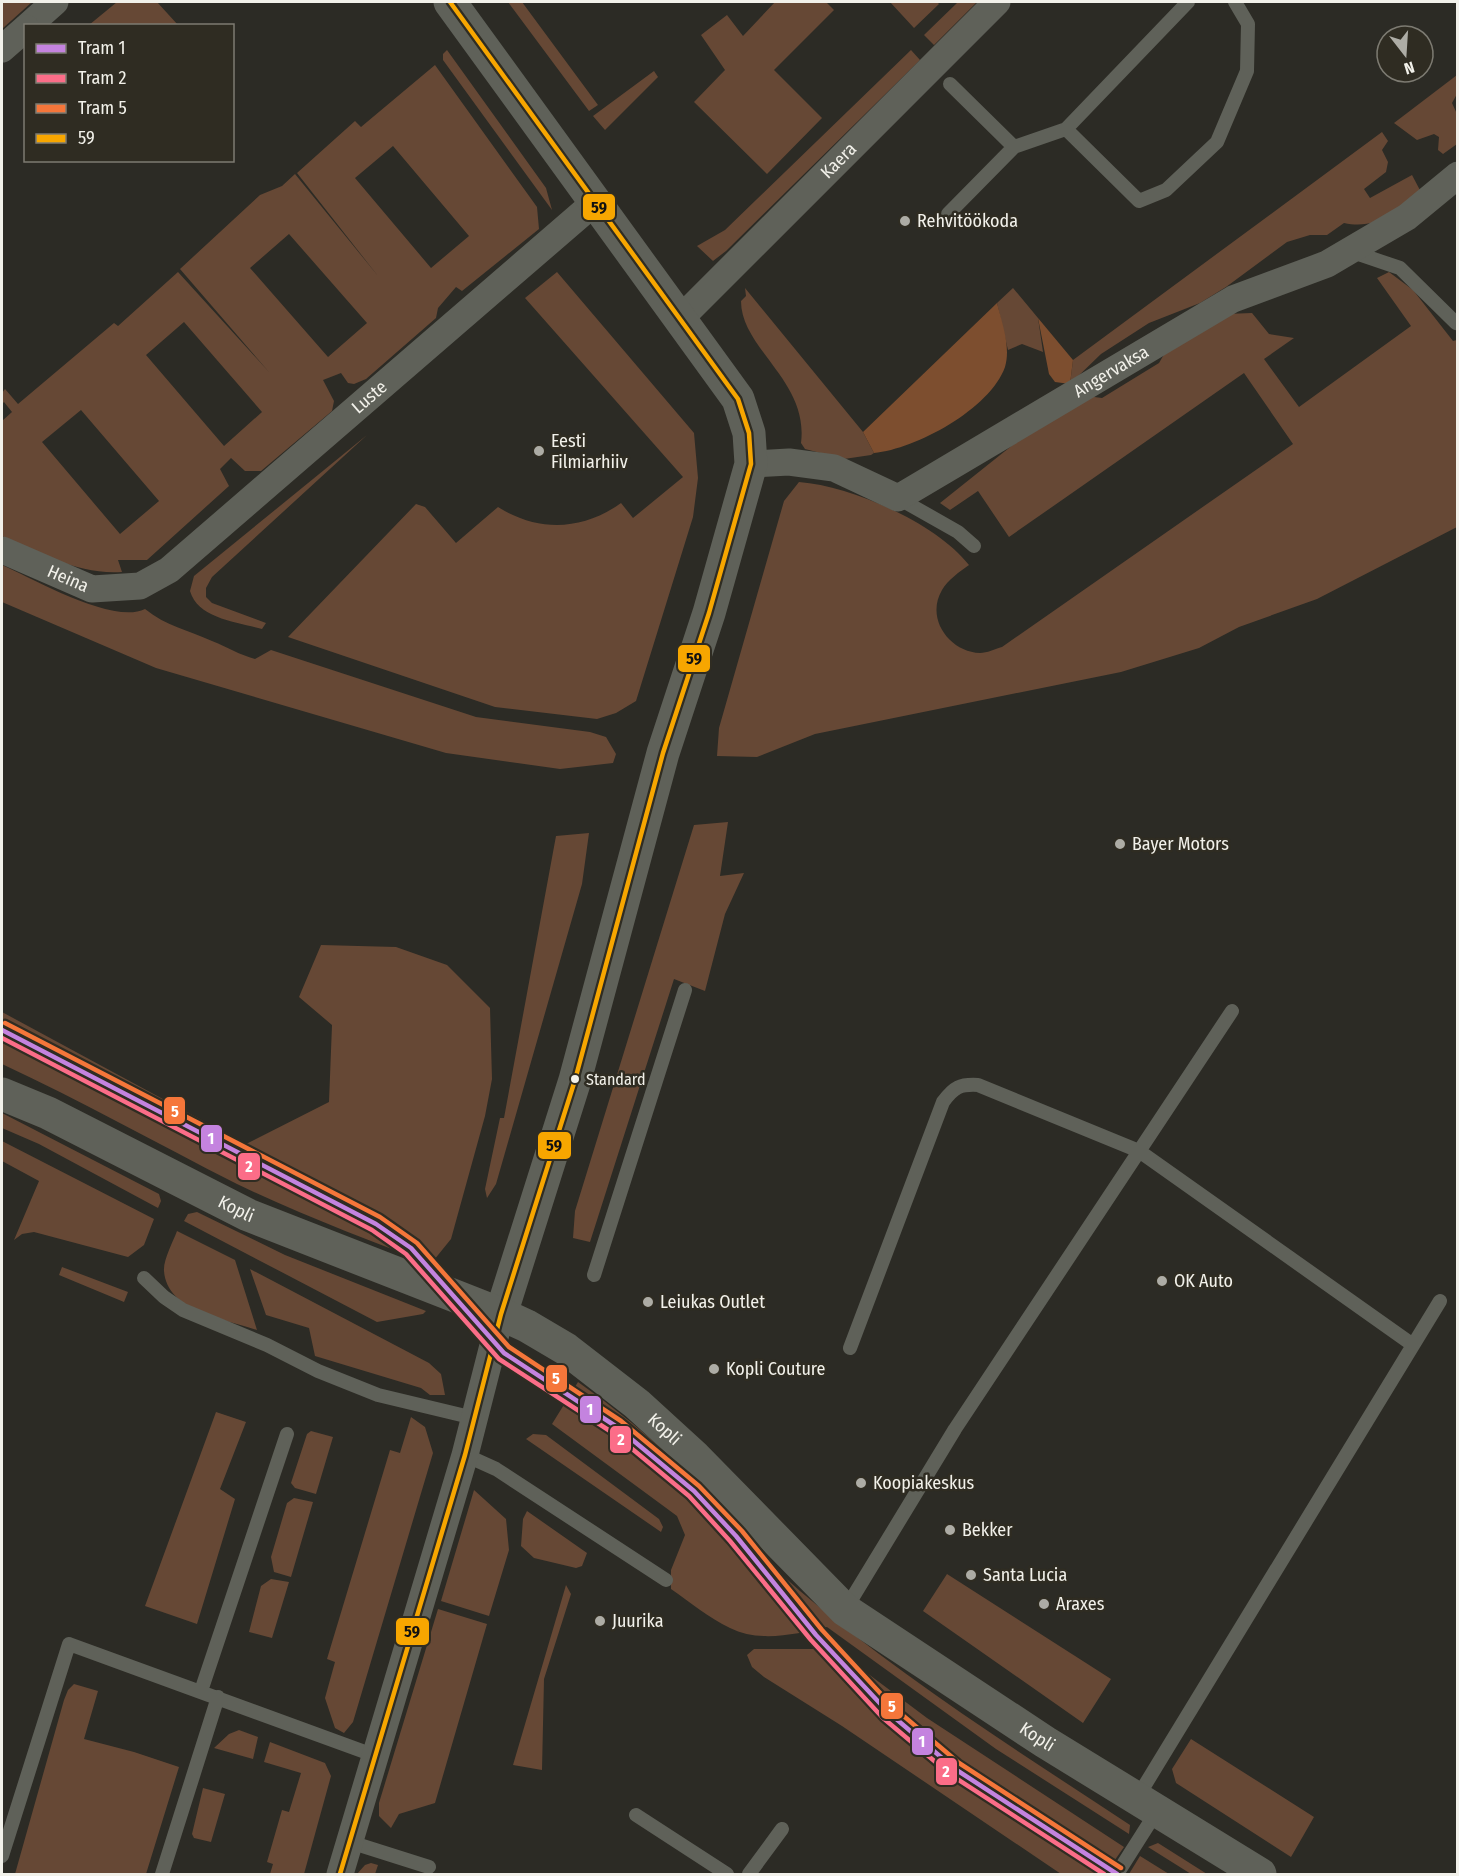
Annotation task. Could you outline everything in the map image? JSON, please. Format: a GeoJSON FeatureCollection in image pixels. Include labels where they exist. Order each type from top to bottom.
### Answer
{"type":"FeatureCollection","features":[{"type":"Feature","properties":{"kind":"street"},"geometry":{"type":"LineString","coordinates":[[30,24],[55,2]]}},
{"type":"Feature","properties":{"kind":"street"},"geometry":{"type":"LineString","coordinates":[[340,1875],[465,1455],[501,1314],[575,1080],[663,753],[709,614],[752,464],[749,433],[738,399],[450,2]]}},
{"type":"Feature","properties":{"kind":"street","name":"Kaera"},"geometry":{"type":"LineString","coordinates":[[680,319],[997,2]]}},
{"type":"Feature","properties":{"kind":"street"},"geometry":{"type":"LineString","coordinates":[[2,49],[24,30]]}},
{"type":"Feature","properties":{"kind":"street","name":"Angervaksa"},"geometry":{"type":"LineString","coordinates":[[898,498],[1233,299],[1327,264],[1350,251],[1407,217],[1458,175]]}},
{"type":"Feature","properties":{"kind":"street","name":"Luste"},"geometry":{"type":"LineString","coordinates":[[140,586],[169,570],[594,202]]}},
{"type":"Feature","properties":{"kind":"street"},"geometry":{"type":"LineString","coordinates":[[752,464],[789,462],[834,468],[898,498]]}},
{"type":"Feature","properties":{"kind":"street","name":"Heina"},"geometry":{"type":"LineString","coordinates":[[2,550],[92,589],[140,586]]}},
{"type":"Feature","properties":{"kind":"street","name":"Kopli"},"geometry":{"type":"LineString","coordinates":[[2,1094],[48,1113],[248,1215],[501,1314],[566,1349],[637,1404],[694,1457],[845,1610],[1045,1742],[1260,1875]]}},
{"type":"Feature","properties":{"kind":"lane"},"geometry":{"type":"LineString","coordinates":[[948,214],[1014,147],[1066,129],[1188,2]]}},
{"type":"Feature","properties":{"kind":"lane"},"geometry":{"type":"LineString","coordinates":[[1066,129],[1139,201],[1166,190],[1217,142],[1247,71],[1248,24],[1235,2]]}},
{"type":"Feature","properties":{"kind":"lane"},"geometry":{"type":"LineString","coordinates":[[950,84],[1014,147]]}},
{"type":"Feature","properties":{"kind":"lane"},"geometry":{"type":"LineString","coordinates":[[1350,251],[1400,268],[1456,323],[1458,322]]}},
{"type":"Feature","properties":{"kind":"lane"},"geometry":{"type":"LineString","coordinates":[[898,498],[958,532],[974,546]]}},
{"type":"Feature","properties":{"kind":"lane"},"geometry":{"type":"LineString","coordinates":[[594,1275],[685,990]]}},
{"type":"Feature","properties":{"kind":"lane"},"geometry":{"type":"LineString","coordinates":[[845,1610],[955,1429],[1232,1011]]}},
{"type":"Feature","properties":{"kind":"lane"},"geometry":{"type":"LineString","coordinates":[[850,1348],[943,1102],[953,1089],[963,1084],[978,1085],[1138,1151],[1413,1345]]}},
{"type":"Feature","properties":{"kind":"lane"},"geometry":{"type":"LineString","coordinates":[[144,1278],[164,1297],[183,1310],[267,1345],[318,1371],[378,1395],[474,1418]]}},
{"type":"Feature","properties":{"kind":"lane"},"geometry":{"type":"LineString","coordinates":[[1117,1875],[1147,1804],[1440,1301]]}},
{"type":"Feature","properties":{"kind":"lane"},"geometry":{"type":"LineString","coordinates":[[201,1691],[287,1434]]}},
{"type":"Feature","properties":{"kind":"lane"},"geometry":{"type":"LineString","coordinates":[[465,1455],[496,1469],[666,1580]]}},
{"type":"Feature","properties":{"kind":"lane"},"geometry":{"type":"LineString","coordinates":[[2,1856],[69,1644],[376,1756]]}},
{"type":"Feature","properties":{"kind":"lane"},"geometry":{"type":"LineString","coordinates":[[162,1875],[218,1697]]}},
{"type":"Feature","properties":{"kind":"lane"},"geometry":{"type":"LineString","coordinates":[[636,1815],[727,1875]]}},
{"type":"Feature","properties":{"kind":"lane"},"geometry":{"type":"LineString","coordinates":[[749,1875],[782,1829]]}},
{"type":"Feature","properties":{"kind":"lane"},"geometry":{"type":"LineString","coordinates":[[350,1842],[429,1868]]}},
{"type":"Feature","properties":{"kind":"shaded area"},"geometry":{"type":"Polygon","coordinates":[[[2,2],[32,2],[2,29],[2,2]]]}},
{"type":"Feature","properties":{"kind":"shaded area"},"geometry":{"type":"Polygon","coordinates":[[[117,2],[157,2],[177,24],[90,24],[117,2]]]}},
{"type":"Feature","properties":{"kind":"shaded area"},"geometry":{"type":"Polygon","coordinates":[[[508,2],[522,2],[598,105],[589,111],[508,2]]]}},
{"type":"Feature","properties":{"kind":"shaded area"},"geometry":{"type":"Polygon","coordinates":[[[775,2],[826,2],[834,10],[774,70],[822,118],[767,174],[694,102],[725,70],[701,35],[727,15],[743,36],[775,2]]]}},
{"type":"Feature","properties":{"kind":"shaded area"},"geometry":{"type":"Polygon","coordinates":[[[890,2],[937,2],[939,4],[914,28],[890,2]]]}},
{"type":"Feature","properties":{"kind":"shaded area"},"geometry":{"type":"Polygon","coordinates":[[[958,2],[977,2],[934,45],[924,35],[958,2]]]}},
{"type":"Feature","properties":{"kind":"shaded area"},"geometry":{"type":"Polygon","coordinates":[[[447,50],[546,188],[552,210],[443,60],[443,54],[447,50]]]}},
{"type":"Feature","properties":{"kind":"shaded area"},"geometry":{"type":"Polygon","coordinates":[[[911,50],[920,60],[726,251],[713,261],[697,246],[725,230],[911,50]]]}},
{"type":"Feature","properties":{"kind":"shaded area"},"geometry":{"type":"Polygon","coordinates":[[[435,65],[537,207],[539,229],[462,291],[456,287],[438,308],[436,318],[366,379],[354,384],[348,383],[341,373],[323,380],[334,401],[332,411],[261,471],[245,471],[231,458],[220,469],[229,486],[147,560],[118,560],[122,572],[90,570],[60,562],[2,536],[2,421],[12,412],[4,402],[2,404],[2,393],[5,389],[18,404],[114,323],[118,326],[178,272],[269,372],[180,269],[260,195],[282,186],[295,174],[378,276],[297,173],[355,121],[361,127],[435,65]],[[393,146],[355,178],[431,268],[469,236],[393,146]],[[289,234],[250,268],[328,357],[367,323],[289,234]],[[184,322],[146,355],[224,446],[262,412],[184,322]],[[81,410],[42,442],[120,534],[159,501],[81,410]]]}},
{"type":"Feature","properties":{"kind":"shaded area"},"geometry":{"type":"Polygon","coordinates":[[[654,71],[658,77],[605,130],[593,116],[654,71]]]}},
{"type":"Feature","properties":{"kind":"shaded area"},"geometry":{"type":"Polygon","coordinates":[[[1457,75],[1457,94],[1452,103],[1457,114],[1457,144],[1443,154],[1438,150],[1439,137],[1434,134],[1417,140],[1394,123],[1457,75]]]}},
{"type":"Feature","properties":{"kind":"shaded area"},"geometry":{"type":"Polygon","coordinates":[[[1382,132],[1388,141],[1382,150],[1388,162],[1386,172],[1364,189],[1370,198],[1412,175],[1422,194],[1376,222],[1355,225],[1344,223],[1327,235],[1310,235],[1287,242],[1226,287],[1200,303],[1149,323],[1101,354],[1070,384],[1073,360],[1382,132]]]}},
{"type":"Feature","properties":{"kind":"shaded area"},"geometry":{"type":"Polygon","coordinates":[[[557,272],[694,433],[698,478],[693,517],[636,701],[616,713],[597,719],[495,707],[288,637],[416,504],[425,507],[456,543],[498,507],[529,521],[560,525],[591,519],[621,503],[633,518],[683,477],[525,298],[557,272]]]}},
{"type":"Feature","properties":{"kind":"shaded area"},"geometry":{"type":"Polygon","coordinates":[[[1389,272],[1413,290],[1453,341],[1457,340],[1457,527],[1317,599],[1239,627],[1199,648],[1121,672],[815,734],[757,757],[717,756],[719,728],[784,501],[799,482],[820,485],[867,499],[915,521],[936,535],[969,565],[942,590],[937,612],[943,632],[959,647],[969,651],[983,653],[1002,647],[1293,444],[1244,373],[1009,537],[978,491],[950,510],[940,503],[1029,432],[1087,396],[1102,398],[1159,363],[1170,344],[1226,314],[1252,313],[1269,334],[1294,338],[1264,359],[1299,407],[1411,326],[1377,278],[1389,272]]]}},
{"type":"Feature","properties":{"kind":"shaded area"},"geometry":{"type":"Polygon","coordinates":[[[745,288],[863,432],[874,453],[844,459],[805,449],[801,443],[801,421],[795,401],[786,383],[752,335],[744,318],[741,301],[746,296],[745,288]]]}},
{"type":"Feature","properties":{"kind":"shaded area"},"geometry":{"type":"Polygon","coordinates":[[[1013,288],[1038,318],[1043,352],[1022,344],[1008,350],[997,303],[1013,288]]]}},
{"type":"Feature","properties":{"kind":"shaded area"},"geometry":{"type":"Polygon","coordinates":[[[997,303],[1005,335],[1007,359],[997,383],[968,412],[950,424],[910,444],[874,453],[863,432],[997,303]]]}},
{"type":"Feature","properties":{"kind":"shaded area"},"geometry":{"type":"Polygon","coordinates":[[[1038,318],[1073,360],[1070,384],[1055,382],[1049,374],[1038,318]]]}},
{"type":"Feature","properties":{"kind":"shaded area"},"geometry":{"type":"Polygon","coordinates":[[[367,435],[212,577],[206,588],[206,597],[212,603],[266,623],[262,629],[220,618],[201,608],[190,591],[194,576],[367,435]]]}},
{"type":"Feature","properties":{"kind":"shaded area"},"geometry":{"type":"Polygon","coordinates":[[[2,565],[94,606],[131,612],[145,609],[169,624],[255,659],[271,650],[476,717],[590,732],[606,737],[616,754],[613,763],[560,769],[446,753],[156,668],[2,602],[2,565]]]}},
{"type":"Feature","properties":{"kind":"shaded area"},"geometry":{"type":"Polygon","coordinates":[[[728,822],[720,876],[744,873],[725,914],[705,991],[674,979],[590,1242],[573,1238],[575,1211],[694,825],[728,822]]]}},
{"type":"Feature","properties":{"kind":"shaded area"},"geometry":{"type":"Polygon","coordinates":[[[589,833],[582,884],[496,1184],[487,1198],[485,1189],[500,1118],[504,1118],[556,836],[589,833]]]}},
{"type":"Feature","properties":{"kind":"shaded area"},"geometry":{"type":"Polygon","coordinates":[[[321,945],[396,947],[447,965],[490,1008],[492,1079],[485,1116],[451,1239],[434,1260],[439,1267],[262,1196],[2,1064],[2,1012],[246,1144],[329,1102],[332,1025],[299,997],[321,945]]]}},
{"type":"Feature","properties":{"kind":"shaded area"},"geometry":{"type":"Polygon","coordinates":[[[2,1113],[159,1194],[161,1201],[158,1208],[39,1144],[2,1128],[2,1113]]]}},
{"type":"Feature","properties":{"kind":"shaded area"},"geometry":{"type":"Polygon","coordinates":[[[2,1141],[154,1219],[144,1245],[128,1257],[34,1232],[22,1234],[14,1240],[39,1181],[2,1161],[2,1141]]]}},
{"type":"Feature","properties":{"kind":"shaded area"},"geometry":{"type":"Polygon","coordinates":[[[197,1212],[285,1255],[426,1311],[423,1314],[377,1322],[184,1221],[188,1214],[197,1212]]]}},
{"type":"Feature","properties":{"kind":"shaded area"},"geometry":{"type":"Polygon","coordinates":[[[177,1231],[235,1260],[257,1330],[200,1312],[175,1296],[168,1285],[164,1267],[177,1231]]]}},
{"type":"Feature","properties":{"kind":"shaded area"},"geometry":{"type":"Polygon","coordinates":[[[62,1267],[128,1292],[124,1302],[59,1275],[62,1267]]]}},
{"type":"Feature","properties":{"kind":"shaded area"},"geometry":{"type":"Polygon","coordinates":[[[250,1269],[429,1363],[441,1374],[445,1395],[430,1395],[421,1388],[315,1356],[309,1328],[266,1315],[250,1269]]]}},
{"type":"Feature","properties":{"kind":"shaded area"},"geometry":{"type":"Polygon","coordinates":[[[578,1382],[655,1443],[768,1561],[839,1623],[961,1713],[1130,1825],[1129,1834],[996,1749],[827,1627],[778,1636],[742,1633],[715,1620],[671,1589],[671,1570],[685,1535],[677,1516],[552,1424],[578,1382]]]}},
{"type":"Feature","properties":{"kind":"shaded area"},"geometry":{"type":"Polygon","coordinates":[[[216,1412],[246,1422],[220,1489],[235,1499],[197,1624],[145,1606],[216,1412]]]}},
{"type":"Feature","properties":{"kind":"shaded area"},"geometry":{"type":"Polygon","coordinates":[[[411,1417],[425,1427],[433,1453],[353,1722],[344,1733],[335,1728],[325,1698],[335,1662],[327,1659],[390,1450],[400,1453],[411,1417]]]}},
{"type":"Feature","properties":{"kind":"shaded area"},"geometry":{"type":"Polygon","coordinates":[[[311,1431],[333,1437],[316,1494],[295,1488],[291,1483],[307,1434],[311,1431]]]}},
{"type":"Feature","properties":{"kind":"shaded area"},"geometry":{"type":"Polygon","coordinates":[[[533,1434],[546,1435],[659,1519],[663,1527],[661,1532],[526,1439],[533,1434]]]}},
{"type":"Feature","properties":{"kind":"shaded area"},"geometry":{"type":"Polygon","coordinates":[[[474,1490],[506,1519],[509,1550],[489,1616],[441,1601],[474,1490]]]}},
{"type":"Feature","properties":{"kind":"shaded area"},"geometry":{"type":"Polygon","coordinates":[[[294,1498],[313,1502],[291,1577],[274,1572],[271,1557],[287,1503],[294,1498]]]}},
{"type":"Feature","properties":{"kind":"shaded area"},"geometry":{"type":"Polygon","coordinates":[[[527,1511],[587,1553],[582,1566],[576,1568],[534,1558],[521,1546],[523,1519],[527,1511]]]}},
{"type":"Feature","properties":{"kind":"shaded area"},"geometry":{"type":"Polygon","coordinates":[[[947,1574],[1111,1679],[1083,1723],[923,1611],[947,1574]]]}},
{"type":"Feature","properties":{"kind":"shaded area"},"geometry":{"type":"Polygon","coordinates":[[[271,1579],[289,1582],[272,1638],[249,1632],[261,1586],[271,1579]]]}},
{"type":"Feature","properties":{"kind":"shaded area"},"geometry":{"type":"Polygon","coordinates":[[[566,1585],[571,1594],[544,1679],[542,1770],[513,1765],[566,1585]]]}},
{"type":"Feature","properties":{"kind":"shaded area"},"geometry":{"type":"Polygon","coordinates":[[[438,1609],[487,1624],[435,1803],[399,1814],[391,1828],[379,1816],[379,1803],[438,1609]]]}},
{"type":"Feature","properties":{"kind":"shaded area"},"geometry":{"type":"Polygon","coordinates":[[[754,1649],[835,1649],[927,1718],[1124,1847],[1105,1874],[1061,1874],[842,1726],[764,1677],[752,1667],[747,1655],[754,1649]]]}},
{"type":"Feature","properties":{"kind":"shaded area"},"geometry":{"type":"Polygon","coordinates":[[[74,1684],[98,1691],[84,1739],[179,1767],[146,1874],[15,1874],[64,1700],[68,1690],[74,1684]]]}},
{"type":"Feature","properties":{"kind":"shaded area"},"geometry":{"type":"Polygon","coordinates":[[[239,1730],[258,1737],[253,1759],[214,1748],[229,1734],[239,1730]]]}},
{"type":"Feature","properties":{"kind":"shaded area"},"geometry":{"type":"Polygon","coordinates":[[[1191,1739],[1314,1817],[1291,1857],[1176,1783],[1172,1769],[1191,1739]]]}},
{"type":"Feature","properties":{"kind":"shaded area"},"geometry":{"type":"Polygon","coordinates":[[[270,1742],[325,1763],[331,1776],[304,1874],[270,1874],[273,1864],[267,1862],[282,1810],[289,1812],[301,1773],[264,1762],[270,1742]]]}},
{"type":"Feature","properties":{"kind":"shaded area"},"geometry":{"type":"Polygon","coordinates":[[[203,1788],[225,1794],[211,1842],[194,1838],[192,1834],[203,1788]]]}},
{"type":"Feature","properties":{"kind":"shaded area"},"geometry":{"type":"Polygon","coordinates":[[[1158,1843],[1207,1874],[1191,1874],[1148,1847],[1158,1843]]]}},
{"type":"Feature","properties":{"kind":"shaded area"},"geometry":{"type":"Polygon","coordinates":[[[1140,1856],[1169,1874],[1129,1874],[1140,1856]]]}},
{"type":"Feature","properties":{"kind":"shaded area"},"geometry":{"type":"Polygon","coordinates":[[[371,1863],[378,1865],[375,1874],[357,1874],[365,1865],[371,1863]]]}},
{"type":"Feature","properties":{"kind":"tram line","name":"5"},"geometry":{"type":"LineString","coordinates":[[5,1023],[380,1217],[417,1243],[509,1347],[621,1421],[699,1486],[742,1531],[822,1630],[893,1707],[959,1763],[1121,1868]]}},
{"type":"Feature","properties":{"kind":"tram line","name":"1"},"geometry":{"type":"LineString","coordinates":[[2,1030],[376,1224],[411,1248],[504,1353],[617,1427],[694,1491],[736,1536],[816,1635],[888,1712],[955,1769],[1117,1874]]}},
{"type":"Feature","properties":{"kind":"tram line","name":"2"},"geometry":{"type":"LineString","coordinates":[[2,1038],[372,1230],[406,1254],[499,1359],[613,1433],[689,1496],[730,1541],[811,1640],[883,1718],[951,1775],[1104,1874]]}},
{"type":"Feature","properties":{"kind":"transit line","name":"59"},"geometry":{"type":"LineString","coordinates":[[340,1874],[465,1455],[501,1314],[575,1080],[663,753],[709,613],[751,464],[749,433],[738,399],[450,2]]}},
{"type":"Feature","properties":{"kind":"place","name":"Rehvitöökoda"},"geometry":{"type":"Point","coordinates":[905,221]}},
{"type":"Feature","properties":{"kind":"place","name":"Eesti Filmiarhiiv"},"geometry":{"type":"Point","coordinates":[539,451]}},
{"type":"Feature","properties":{"kind":"place","name":"Bayer Motors"},"geometry":{"type":"Point","coordinates":[1120,844]}},
{"type":"Feature","properties":{"kind":"place","name":"Standard"},"geometry":{"type":"Point","coordinates":[575,1079]}},
{"type":"Feature","properties":{"kind":"place","name":"OK Auto"},"geometry":{"type":"Point","coordinates":[1162,1281]}},
{"type":"Feature","properties":{"kind":"place","name":"Leiukas Outlet"},"geometry":{"type":"Point","coordinates":[648,1302]}},
{"type":"Feature","properties":{"kind":"place","name":"Kopli Couture"},"geometry":{"type":"Point","coordinates":[714,1369]}},
{"type":"Feature","properties":{"kind":"place","name":"Koopiakeskus"},"geometry":{"type":"Point","coordinates":[861,1483]}},
{"type":"Feature","properties":{"kind":"place","name":"Bekker"},"geometry":{"type":"Point","coordinates":[950,1530]}},
{"type":"Feature","properties":{"kind":"place","name":"Santa Lucia"},"geometry":{"type":"Point","coordinates":[971,1575]}},
{"type":"Feature","properties":{"kind":"place","name":"Araxes"},"geometry":{"type":"Point","coordinates":[1044,1604]}},
{"type":"Feature","properties":{"kind":"place","name":"Juurika"},"geometry":{"type":"Point","coordinates":[600,1621]}}]}
